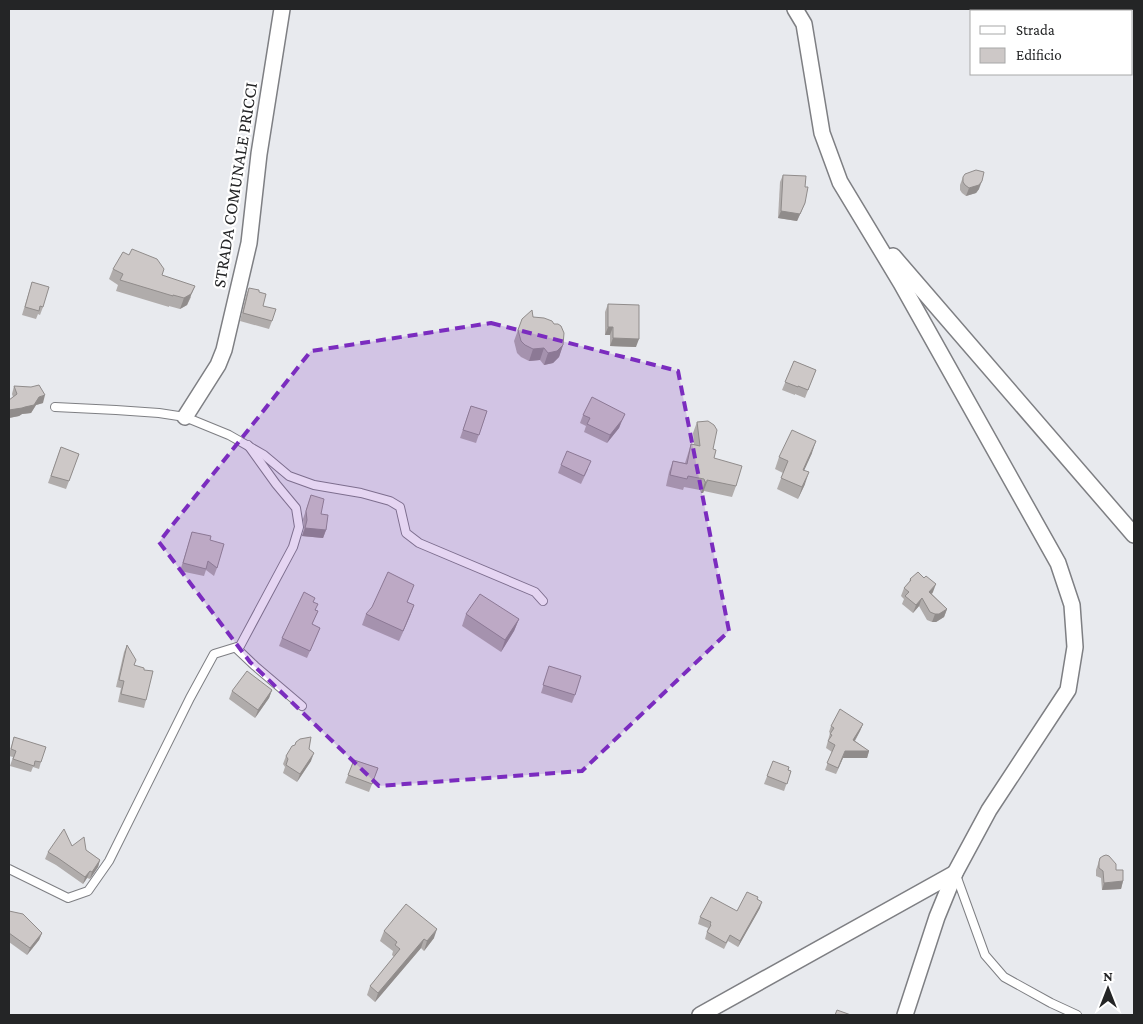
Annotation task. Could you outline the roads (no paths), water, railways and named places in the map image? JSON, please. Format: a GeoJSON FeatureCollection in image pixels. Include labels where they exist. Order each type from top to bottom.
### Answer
{"type":"FeatureCollection","features":[{"type":"Feature","properties":{"kind":"street","name":"STRADA COMUNALE PRICCI"},"geometry":{"type":"LineString","coordinates":[[186,417],[218,365],[224,350],[249,242],[259,154],[282,9]]}},
{"type":"Feature","properties":{"kind":"street"},"geometry":{"type":"LineString","coordinates":[[795,9],[804,24],[822,133],[840,182],[902,283],[1058,563],[1072,605],[1075,647],[1068,690],[989,810],[955,873],[937,917],[905,1015]]}},
{"type":"Feature","properties":{"kind":"street"},"geometry":{"type":"LineString","coordinates":[[866,225],[1134,535]]}},
{"type":"Feature","properties":{"kind":"street"},"geometry":{"type":"LineString","coordinates":[[700,1015],[955,873]]}},
{"type":"Feature","properties":{"kind":"lane"},"geometry":{"type":"LineString","coordinates":[[55,407],[159,413],[186,417],[229,435],[264,455],[289,476],[314,486],[361,493],[390,501],[400,507],[406,533],[419,543],[535,592],[543,601]]}},
{"type":"Feature","properties":{"kind":"lane"},"geometry":{"type":"LineString","coordinates":[[9,869],[68,898],[88,891],[109,861],[214,654],[240,646],[293,547],[300,527],[296,508],[248,446]]}},
{"type":"Feature","properties":{"kind":"lane"},"geometry":{"type":"LineString","coordinates":[[236,648],[254,666],[302,706]]}},
{"type":"Feature","properties":{"kind":"lane"},"geometry":{"type":"LineString","coordinates":[[955,873],[985,955],[1004,977],[1051,1003],[1078,1015]]}}]}
